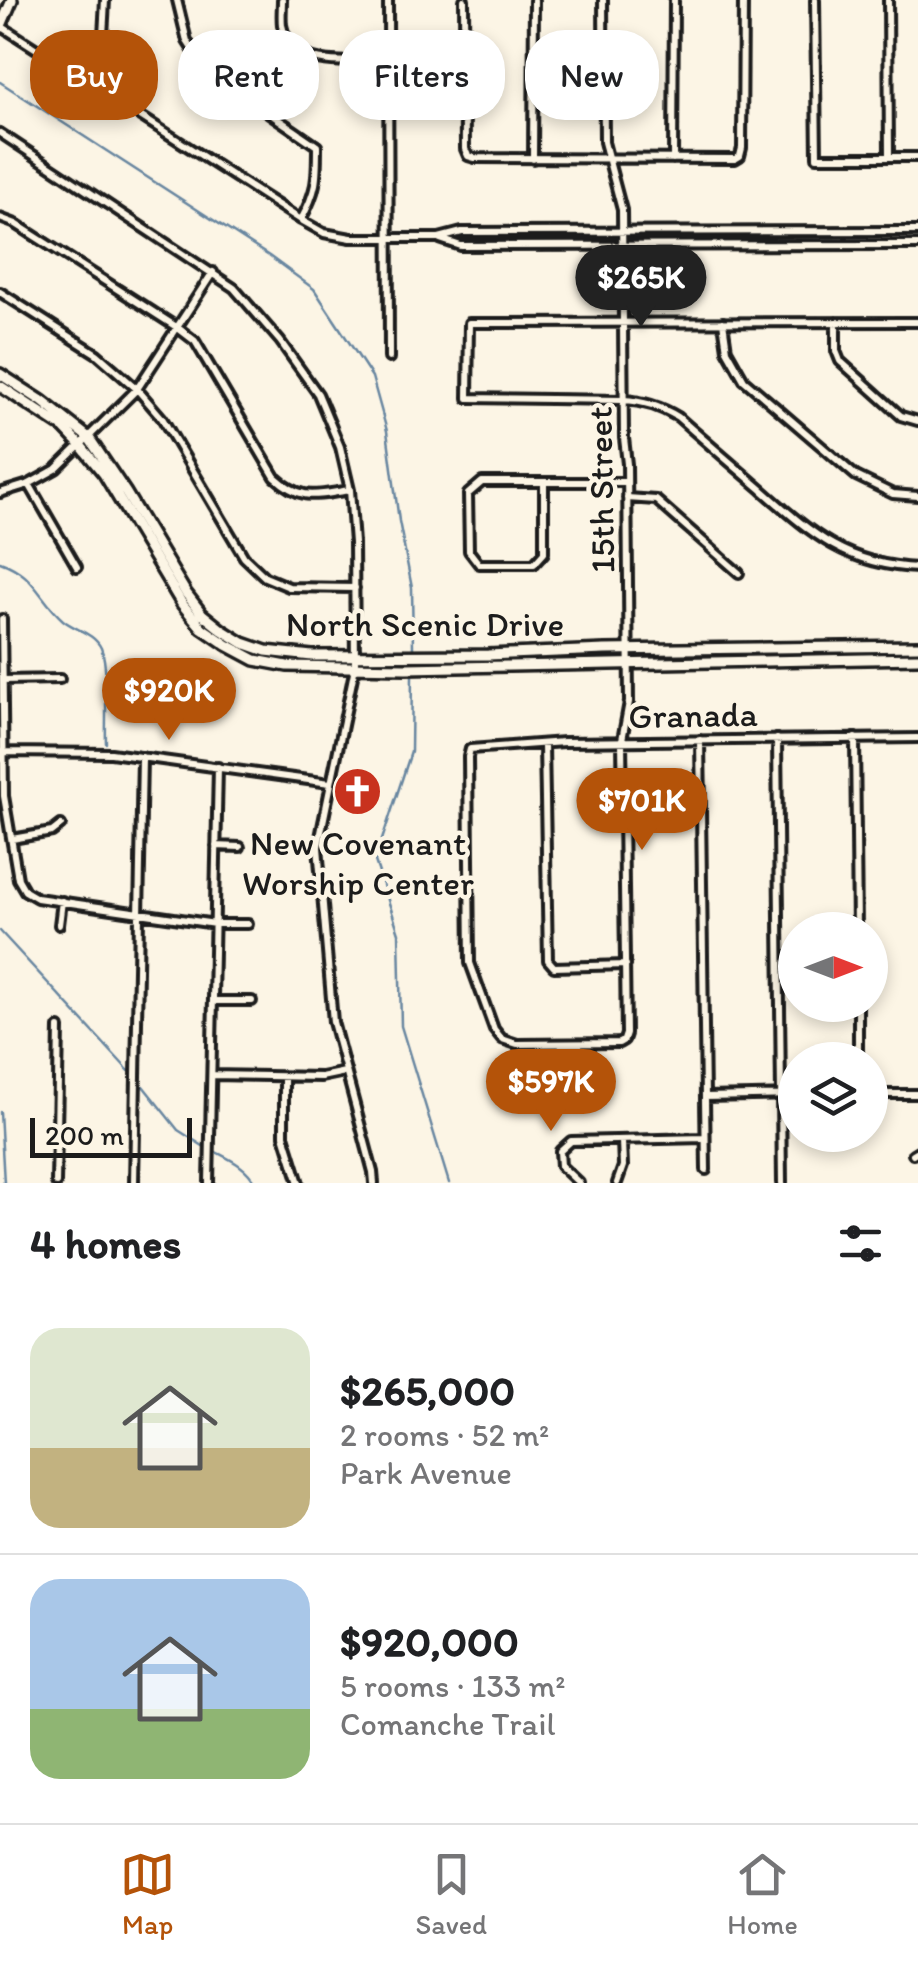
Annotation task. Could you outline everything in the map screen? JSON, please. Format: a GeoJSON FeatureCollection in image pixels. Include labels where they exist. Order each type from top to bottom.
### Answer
{"type":"FeatureCollection","features":[{"type":"Feature","properties":{"kind":"main road"},"geometry":{"type":"LineString","coordinates":[[0,26],[12,0]]}},
{"type":"Feature","properties":{"kind":"main road","name":"North Scenic Drive"},"geometry":{"type":"LineString","coordinates":[[0,374],[6,386],[85,442],[164,566],[182,604],[202,628],[256,660],[288,666],[355,661],[918,658]]}},
{"type":"Feature","properties":{"kind":"main road","name":"North Scenic Drive"},"geometry":{"type":"LineString","coordinates":[[488,660],[628,650],[918,646]]}},
{"type":"Feature","properties":{"kind":"street"},"geometry":{"type":"LineString","coordinates":[[105,0],[105,30]]}},
{"type":"Feature","properties":{"kind":"street"},"geometry":{"type":"LineString","coordinates":[[177,0],[187,41],[205,69],[316,146],[318,179],[314,197],[301,220]]}},
{"type":"Feature","properties":{"kind":"street"},"geometry":{"type":"LineString","coordinates":[[282,0],[282,26],[291,46],[310,60],[339,60]]}},
{"type":"Feature","properties":{"kind":"street"},"geometry":{"type":"LineString","coordinates":[[388,0],[388,30]]}},
{"type":"Feature","properties":{"kind":"street"},"geometry":{"type":"LineString","coordinates":[[464,0],[468,156],[608,159],[740,156],[743,0]]}},
{"type":"Feature","properties":{"kind":"street"},"geometry":{"type":"LineString","coordinates":[[533,158],[534,0]]}},
{"type":"Feature","properties":{"kind":"street","name":"15th Street"},"geometry":{"type":"LineString","coordinates":[[603,0],[602,120],[619,194],[623,246],[629,662],[629,702],[622,740],[624,1040]]}},
{"type":"Feature","properties":{"kind":"street"},"geometry":{"type":"LineString","coordinates":[[673,159],[674,0]]}},
{"type":"Feature","properties":{"kind":"street"},"geometry":{"type":"LineString","coordinates":[[815,0],[817,157],[918,157]]}},
{"type":"Feature","properties":{"kind":"street"},"geometry":{"type":"LineString","coordinates":[[888,0],[889,157]]}},
{"type":"Feature","properties":{"kind":"street"},"geometry":{"type":"LineString","coordinates":[[0,26],[30,45]]}},
{"type":"Feature","properties":{"kind":"street"},"geometry":{"type":"LineString","coordinates":[[147,120],[301,220],[324,233],[351,238],[439,238],[462,232],[918,231]]}},
{"type":"Feature","properties":{"kind":"street"},"geometry":{"type":"LineString","coordinates":[[389,120],[389,358]]}},
{"type":"Feature","properties":{"kind":"street"},"geometry":{"type":"LineString","coordinates":[[0,133],[234,288],[269,327],[318,394],[340,447],[350,490],[354,543],[355,661],[318,847],[334,1022],[374,1183]]}},
{"type":"Feature","properties":{"kind":"street"},"geometry":{"type":"LineString","coordinates":[[0,218],[16,224],[195,342],[275,477],[291,491],[312,496],[350,490]]}},
{"type":"Feature","properties":{"kind":"street"},"geometry":{"type":"LineString","coordinates":[[785,232],[785,246]]}},
{"type":"Feature","properties":{"kind":"street"},"geometry":{"type":"LineString","coordinates":[[439,238],[461,246],[918,245]]}},
{"type":"Feature","properties":{"kind":"street"},"geometry":{"type":"LineString","coordinates":[[0,493],[29,484],[56,469],[137,389],[214,272]]}},
{"type":"Feature","properties":{"kind":"street"},"geometry":{"type":"LineString","coordinates":[[0,292],[97,354],[137,389],[162,418],[244,557],[264,577],[289,587],[354,588]]}},
{"type":"Feature","properties":{"kind":"street"},"geometry":{"type":"LineString","coordinates":[[724,322],[727,350],[744,380],[856,476],[893,494],[918,496]]}},
{"type":"Feature","properties":{"kind":"street"},"geometry":{"type":"LineString","coordinates":[[836,322],[836,351],[846,368],[902,416],[918,421]]}},
{"type":"Feature","properties":{"kind":"street"},"geometry":{"type":"LineString","coordinates":[[918,322],[469,323],[468,361],[468,398],[640,400],[656,406],[678,417],[808,530],[827,542],[866,560],[918,568]]}},
{"type":"Feature","properties":{"kind":"street"},"geometry":{"type":"LineString","coordinates":[[0,401],[6,386]]}},
{"type":"Feature","properties":{"kind":"street"},"geometry":{"type":"LineString","coordinates":[[544,482],[544,553],[534,564],[479,564],[468,551],[468,494],[482,482],[544,482],[627,482]]}},
{"type":"Feature","properties":{"kind":"street"},"geometry":{"type":"LineString","coordinates":[[29,484],[77,567]]}},
{"type":"Feature","properties":{"kind":"street"},"geometry":{"type":"LineString","coordinates":[[627,498],[656,500],[739,572]]}},
{"type":"Feature","properties":{"kind":"street"},"geometry":{"type":"LineString","coordinates":[[2,619],[4,796],[18,879],[25,891],[37,898],[62,902],[215,924],[248,924]]}},
{"type":"Feature","properties":{"kind":"street"},"geometry":{"type":"LineString","coordinates":[[3,680],[60,679]]}},
{"type":"Feature","properties":{"kind":"street"},"geometry":{"type":"LineString","coordinates":[[855,738],[857,912]]}},
{"type":"Feature","properties":{"kind":"street","name":"Granada"},"geometry":{"type":"LineString","coordinates":[[624,1040],[517,1044],[502,1039],[494,1030],[470,963],[470,749],[622,740],[918,738]]}},
{"type":"Feature","properties":{"kind":"street"},"geometry":{"type":"LineString","coordinates":[[777,739],[781,1042]]}},
{"type":"Feature","properties":{"kind":"street"},"geometry":{"type":"LineString","coordinates":[[700,740],[706,1170]]}},
{"type":"Feature","properties":{"kind":"street"},"geometry":{"type":"LineString","coordinates":[[544,744],[548,960],[554,966],[626,965]]}},
{"type":"Feature","properties":{"kind":"street"},"geometry":{"type":"LineString","coordinates":[[4,752],[103,752],[330,782]]}},
{"type":"Feature","properties":{"kind":"street"},"geometry":{"type":"LineString","coordinates":[[134,1183],[142,758]]}},
{"type":"Feature","properties":{"kind":"street"},"geometry":{"type":"LineString","coordinates":[[210,1183],[218,767]]}},
{"type":"Feature","properties":{"kind":"street"},"geometry":{"type":"LineString","coordinates":[[12,839],[52,832],[61,826]]}},
{"type":"Feature","properties":{"kind":"street"},"geometry":{"type":"LineString","coordinates":[[216,846],[240,847]]}},
{"type":"Feature","properties":{"kind":"street"},"geometry":{"type":"LineString","coordinates":[[59,925],[62,902]]}},
{"type":"Feature","properties":{"kind":"street"},"geometry":{"type":"LineString","coordinates":[[214,1001],[252,1001]]}},
{"type":"Feature","properties":{"kind":"street"},"geometry":{"type":"LineString","coordinates":[[56,1183],[59,1028]]}},
{"type":"Feature","properties":{"kind":"street"},"geometry":{"type":"LineString","coordinates":[[212,1075],[321,1078],[346,1072]]}},
{"type":"Feature","properties":{"kind":"street"},"geometry":{"type":"LineString","coordinates":[[284,1077],[284,1136],[299,1183]]}},
{"type":"Feature","properties":{"kind":"street"},"geometry":{"type":"LineString","coordinates":[[888,1094],[918,1094]]}},
{"type":"Feature","properties":{"kind":"street"},"geometry":{"type":"LineString","coordinates":[[705,1096],[778,1095]]}},
{"type":"Feature","properties":{"kind":"street"},"geometry":{"type":"LineString","coordinates":[[579,1183],[561,1166],[560,1151],[570,1141],[705,1138]]}},
{"type":"Feature","properties":{"kind":"street"},"geometry":{"type":"LineString","coordinates":[[616,1183],[623,1166],[622,1141]]}},
{"type":"Feature","properties":{"kind":"street"},"geometry":{"type":"LineString","coordinates":[[782,1152],[782,1183]]}},
{"type":"Feature","properties":{"kind":"waterway"},"geometry":{"type":"LineString","coordinates":[[0,82],[314,289],[372,377],[387,431],[412,588],[413,648]]}},
{"type":"Feature","properties":{"kind":"waterway"},"geometry":{"type":"LineString","coordinates":[[0,562],[21,573],[63,620],[89,635],[101,648],[106,680],[106,743]]}},
{"type":"Feature","properties":{"kind":"waterway"},"geometry":{"type":"LineString","coordinates":[[412,675],[411,752],[375,861],[399,933],[401,1026],[449,1183]]}},
{"type":"Feature","properties":{"kind":"waterway"},"geometry":{"type":"LineString","coordinates":[[0,931],[129,1071]]}},
{"type":"Feature","properties":{"kind":"waterway"},"geometry":{"type":"LineString","coordinates":[[143,1086],[178,1130],[203,1146]]}},
{"type":"Feature","properties":{"kind":"waterway"},"geometry":{"type":"LineString","coordinates":[[0,1112],[4,1183]]}},
{"type":"Feature","properties":{"kind":"waterway"},"geometry":{"type":"LineString","coordinates":[[216,1152],[243,1168],[255,1183]]}},
{"type":"Feature","properties":{"kind":"place","name":"New Covenant Worship Center"},"geometry":{"type":"Point","coordinates":[358,791]}}]}
